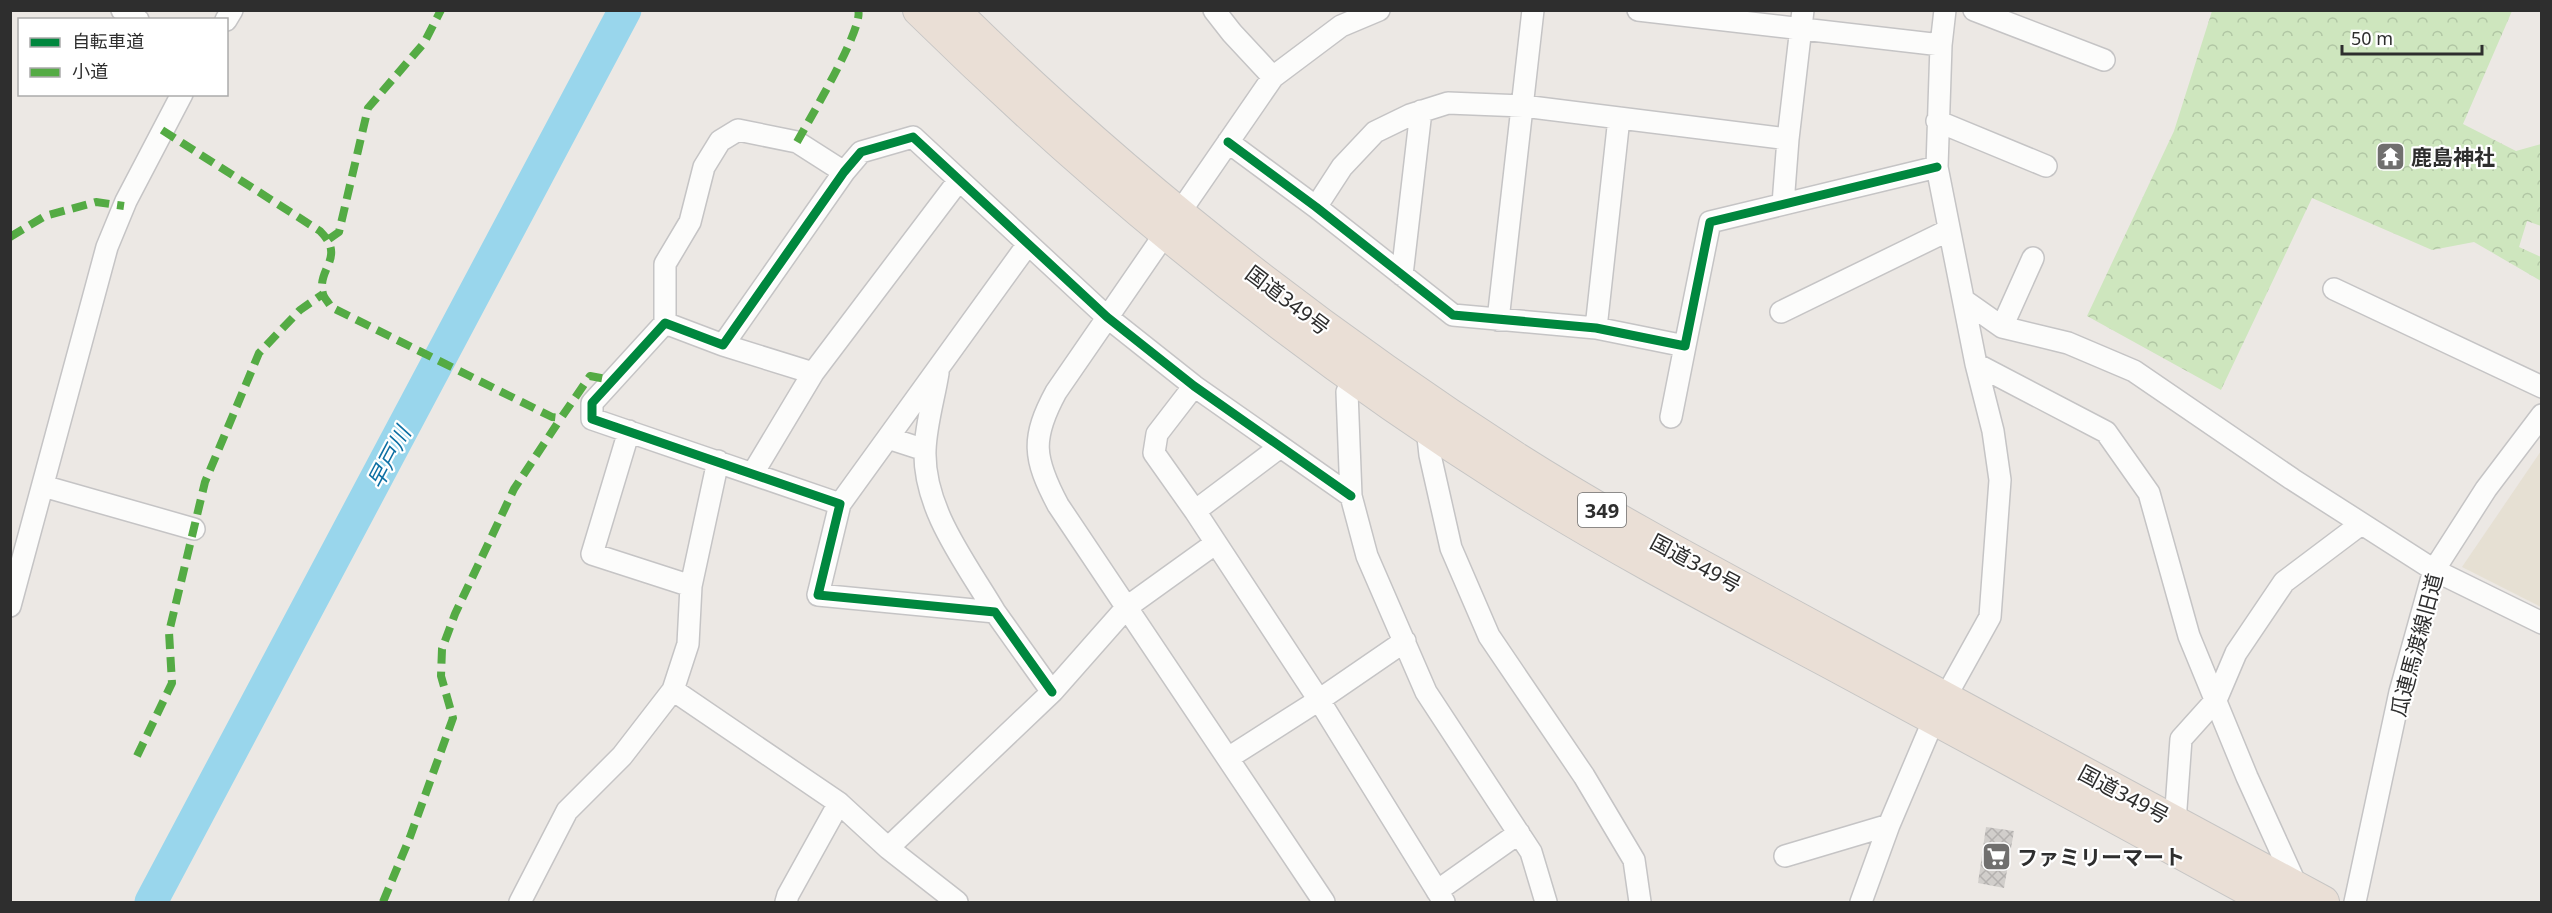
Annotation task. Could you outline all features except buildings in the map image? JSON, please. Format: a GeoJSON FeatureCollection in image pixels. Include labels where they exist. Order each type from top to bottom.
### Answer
{"type":"FeatureCollection","features":[{"type":"Feature","properties":{"kind":"highway","name":"国道349号"},"geometry":{"type":"LineString","coordinates":[[919,10],[998,88],[1172,225],[1353,379],[1506,480],[1632,556],[2175,822],[2298,898]]}},
{"type":"Feature","properties":{"kind":"highway","name":"国道349号"},"geometry":{"type":"LineString","coordinates":[[953,10],[1172,225],[1268,286],[1362,354],[1518,459],[1638,532],[1940,708],[2298,898]]}},
{"type":"Feature","properties":{"kind":"street"},"geometry":{"type":"LineString","coordinates":[[122,10],[135,18]]}},
{"type":"Feature","properties":{"kind":"street"},"geometry":{"type":"LineString","coordinates":[[1214,10],[1273,77]]}},
{"type":"Feature","properties":{"kind":"street"},"geometry":{"type":"LineString","coordinates":[[1324,903],[1058,505],[1046,482],[1038,455],[1038,436],[1043,416],[1056,392],[1273,77],[1341,26],[1379,10]]}},
{"type":"Feature","properties":{"kind":"street"},"geometry":{"type":"LineString","coordinates":[[1498,320],[1533,10]]}},
{"type":"Feature","properties":{"kind":"street"},"geometry":{"type":"LineString","coordinates":[[1638,10],[1801,20],[1941,45]]}},
{"type":"Feature","properties":{"kind":"street"},"geometry":{"type":"LineString","coordinates":[[1861,903],[1889,825],[1940,708],[1990,617],[2000,480],[1994,431],[1976,364],[1937,167],[1937,121],[1945,10]]}},
{"type":"Feature","properties":{"kind":"street"},"geometry":{"type":"LineString","coordinates":[[1974,10],[2104,60]]}},
{"type":"Feature","properties":{"kind":"street"},"geometry":{"type":"LineString","coordinates":[[1784,204],[1788,139],[1801,20]]}},
{"type":"Feature","properties":{"kind":"street"},"geometry":{"type":"LineString","coordinates":[[10,606],[107,247],[126,201],[181,96]]}},
{"type":"Feature","properties":{"kind":"street"},"geometry":{"type":"LineString","coordinates":[[1316,207],[1342,167],[1375,132],[1421,111],[1448,102],[1523,106],[1788,139]]}},
{"type":"Feature","properties":{"kind":"street"},"geometry":{"type":"LineString","coordinates":[[1402,275],[1421,111]]}},
{"type":"Feature","properties":{"kind":"street"},"geometry":{"type":"LineString","coordinates":[[1596,328],[1619,118]]}},
{"type":"Feature","properties":{"kind":"street"},"geometry":{"type":"LineString","coordinates":[[1937,121],[2046,166]]}},
{"type":"Feature","properties":{"kind":"street"},"geometry":{"type":"LineString","coordinates":[[840,504],[592,419],[591,403],[665,323],[665,264],[690,222],[705,167],[720,141],[738,130],[797,142],[844,172]]}},
{"type":"Feature","properties":{"kind":"street"},"geometry":{"type":"LineString","coordinates":[[723,345],[844,172],[861,152],[913,137],[1107,317],[1194,386],[1351,496]]}},
{"type":"Feature","properties":{"kind":"street"},"geometry":{"type":"LineString","coordinates":[[1228,142],[1316,207],[1453,315],[1596,328],[1685,346]]}},
{"type":"Feature","properties":{"kind":"street"},"geometry":{"type":"LineString","coordinates":[[1671,417],[1710,222],[1937,167]]}},
{"type":"Feature","properties":{"kind":"street"},"geometry":{"type":"LineString","coordinates":[[753,473],[813,373],[959,180]]}},
{"type":"Feature","properties":{"kind":"street"},"geometry":{"type":"LineString","coordinates":[[1781,312],[1949,230]]}},
{"type":"Feature","properties":{"kind":"street"},"geometry":{"type":"LineString","coordinates":[[995,612],[818,595],[840,504],[1028,244]]}},
{"type":"Feature","properties":{"kind":"street"},"geometry":{"type":"LineString","coordinates":[[2002,327],[2033,258]]}},
{"type":"Feature","properties":{"kind":"street"},"geometry":{"type":"LineString","coordinates":[[2334,289],[2541,387]]}},
{"type":"Feature","properties":{"kind":"street"},"geometry":{"type":"LineString","coordinates":[[1965,301],[2002,327],[2068,344],[2134,371],[2361,524],[2434,570],[2541,623]]}},
{"type":"Feature","properties":{"kind":"street"},"geometry":{"type":"LineString","coordinates":[[665,323],[723,345],[813,373]]}},
{"type":"Feature","properties":{"kind":"street"},"geometry":{"type":"LineString","coordinates":[[1976,364],[2106,432],[2150,493],[2189,636],[2298,898]]}},
{"type":"Feature","properties":{"kind":"street"},"geometry":{"type":"LineString","coordinates":[[939,369],[925,450],[928,489],[950,537],[995,612],[1052,692]]}},
{"type":"Feature","properties":{"kind":"street"},"geometry":{"type":"LineString","coordinates":[[1353,379],[1347,392],[1351,496],[1367,556],[1426,692],[1531,852],[1546,903]]}},
{"type":"Feature","properties":{"kind":"street"},"geometry":{"type":"LineString","coordinates":[[1194,386],[1157,434],[1154,453],[1195,511],[1319,700],[1440,897],[1519,833]]}},
{"type":"Feature","properties":{"kind":"street","name":"瓜連馬渡線旧道"},"geometry":{"type":"LineString","coordinates":[[2355,903],[2400,692],[2434,570],[2486,489],[2541,415]]}},
{"type":"Feature","properties":{"kind":"street"},"geometry":{"type":"LineString","coordinates":[[1427,428],[1430,455],[1451,548],[1489,636],[1584,776],[1634,860],[1640,903]]}},
{"type":"Feature","properties":{"kind":"street"},"geometry":{"type":"LineString","coordinates":[[629,431],[592,554],[691,586]]}},
{"type":"Feature","properties":{"kind":"street"},"geometry":{"type":"LineString","coordinates":[[888,438],[925,450]]}},
{"type":"Feature","properties":{"kind":"street"},"geometry":{"type":"LineString","coordinates":[[1195,511],[1280,447]]}},
{"type":"Feature","properties":{"kind":"street"},"geometry":{"type":"LineString","coordinates":[[520,903],[567,812],[622,756],[673,690],[688,644],[691,586],[718,461]]}},
{"type":"Feature","properties":{"kind":"street"},"geometry":{"type":"LineString","coordinates":[[43,486],[194,529]]}},
{"type":"Feature","properties":{"kind":"street"},"geometry":{"type":"LineString","coordinates":[[2175,822],[2181,739],[2216,700],[2236,653],[2284,582],[2361,524]]}},
{"type":"Feature","properties":{"kind":"street"},"geometry":{"type":"LineString","coordinates":[[888,848],[1052,692],[1127,607],[1216,543]]}},
{"type":"Feature","properties":{"kind":"street"},"geometry":{"type":"LineString","coordinates":[[1228,758],[1405,641]]}},
{"type":"Feature","properties":{"kind":"street"},"geometry":{"type":"LineString","coordinates":[[673,690],[839,803],[888,848],[957,903]]}},
{"type":"Feature","properties":{"kind":"street"},"geometry":{"type":"LineString","coordinates":[[786,903],[839,803]]}},
{"type":"Feature","properties":{"kind":"street"},"geometry":{"type":"LineString","coordinates":[[1785,856],[1889,825]]}},
{"type":"Feature","properties":{"kind":"shaded area"},"geometry":{"type":"Polygon","coordinates":[[[2541,451],[2542,607],[2462,567],[2541,451]]]}},
{"type":"Feature","properties":{"kind":"green space"},"geometry":{"type":"Polygon","coordinates":[[[2212,11],[2512,11],[2463,124],[2516,151],[2541,144],[2541,226],[2527,221],[2519,247],[2541,257],[2541,281],[2474,242],[2432,250],[2312,198],[2221,390],[2087,316],[2174,131],[2212,11]]]}},
{"type":"Feature","properties":{"kind":"waterway","name":"早戸川"},"geometry":{"type":"LineString","coordinates":[[151,902],[625,10]]}},
{"type":"Feature","properties":{"kind":"marked path"},"geometry":{"type":"LineString","coordinates":[[329,239],[339,232],[368,108],[424,43],[441,10]]}},
{"type":"Feature","properties":{"kind":"marked path"},"geometry":{"type":"LineString","coordinates":[[797,142],[845,54],[858,19],[858,10]]}},
{"type":"Feature","properties":{"kind":"marked path"},"geometry":{"type":"LineString","coordinates":[[162,130],[320,231],[328,240],[331,249],[322,285],[324,296],[331,307],[552,417],[561,418],[590,376],[611,380]]}},
{"type":"Feature","properties":{"kind":"marked path"},"geometry":{"type":"LineString","coordinates":[[10,237],[45,216],[96,202],[124,206]]}},
{"type":"Feature","properties":{"kind":"marked path"},"geometry":{"type":"LineString","coordinates":[[137,756],[172,683],[169,632],[205,482],[259,353],[300,310],[323,294]]}},
{"type":"Feature","properties":{"kind":"marked path"},"geometry":{"type":"LineString","coordinates":[[383,902],[410,837],[453,718],[441,676],[442,649],[455,614],[514,489],[561,418]]}},
{"type":"Feature","properties":{"kind":"cycle path"},"geometry":{"type":"LineString","coordinates":[[1052,692],[995,612],[818,595],[840,504],[592,419],[592,403],[665,323],[723,345],[844,172],[861,152],[913,137],[1107,317],[1194,386],[1351,496]]}},
{"type":"Feature","properties":{"kind":"cycle path"},"geometry":{"type":"LineString","coordinates":[[1228,142],[1316,207],[1453,315],[1596,328],[1685,346],[1710,222],[1937,167]]}},
{"type":"Feature","properties":{"kind":"place","name":"鹿島神社"},"geometry":{"type":"Point","coordinates":[2390,157]}},
{"type":"Feature","properties":{"kind":"place","name":"ファミリーマート"},"geometry":{"type":"Point","coordinates":[1996,857]}}]}
